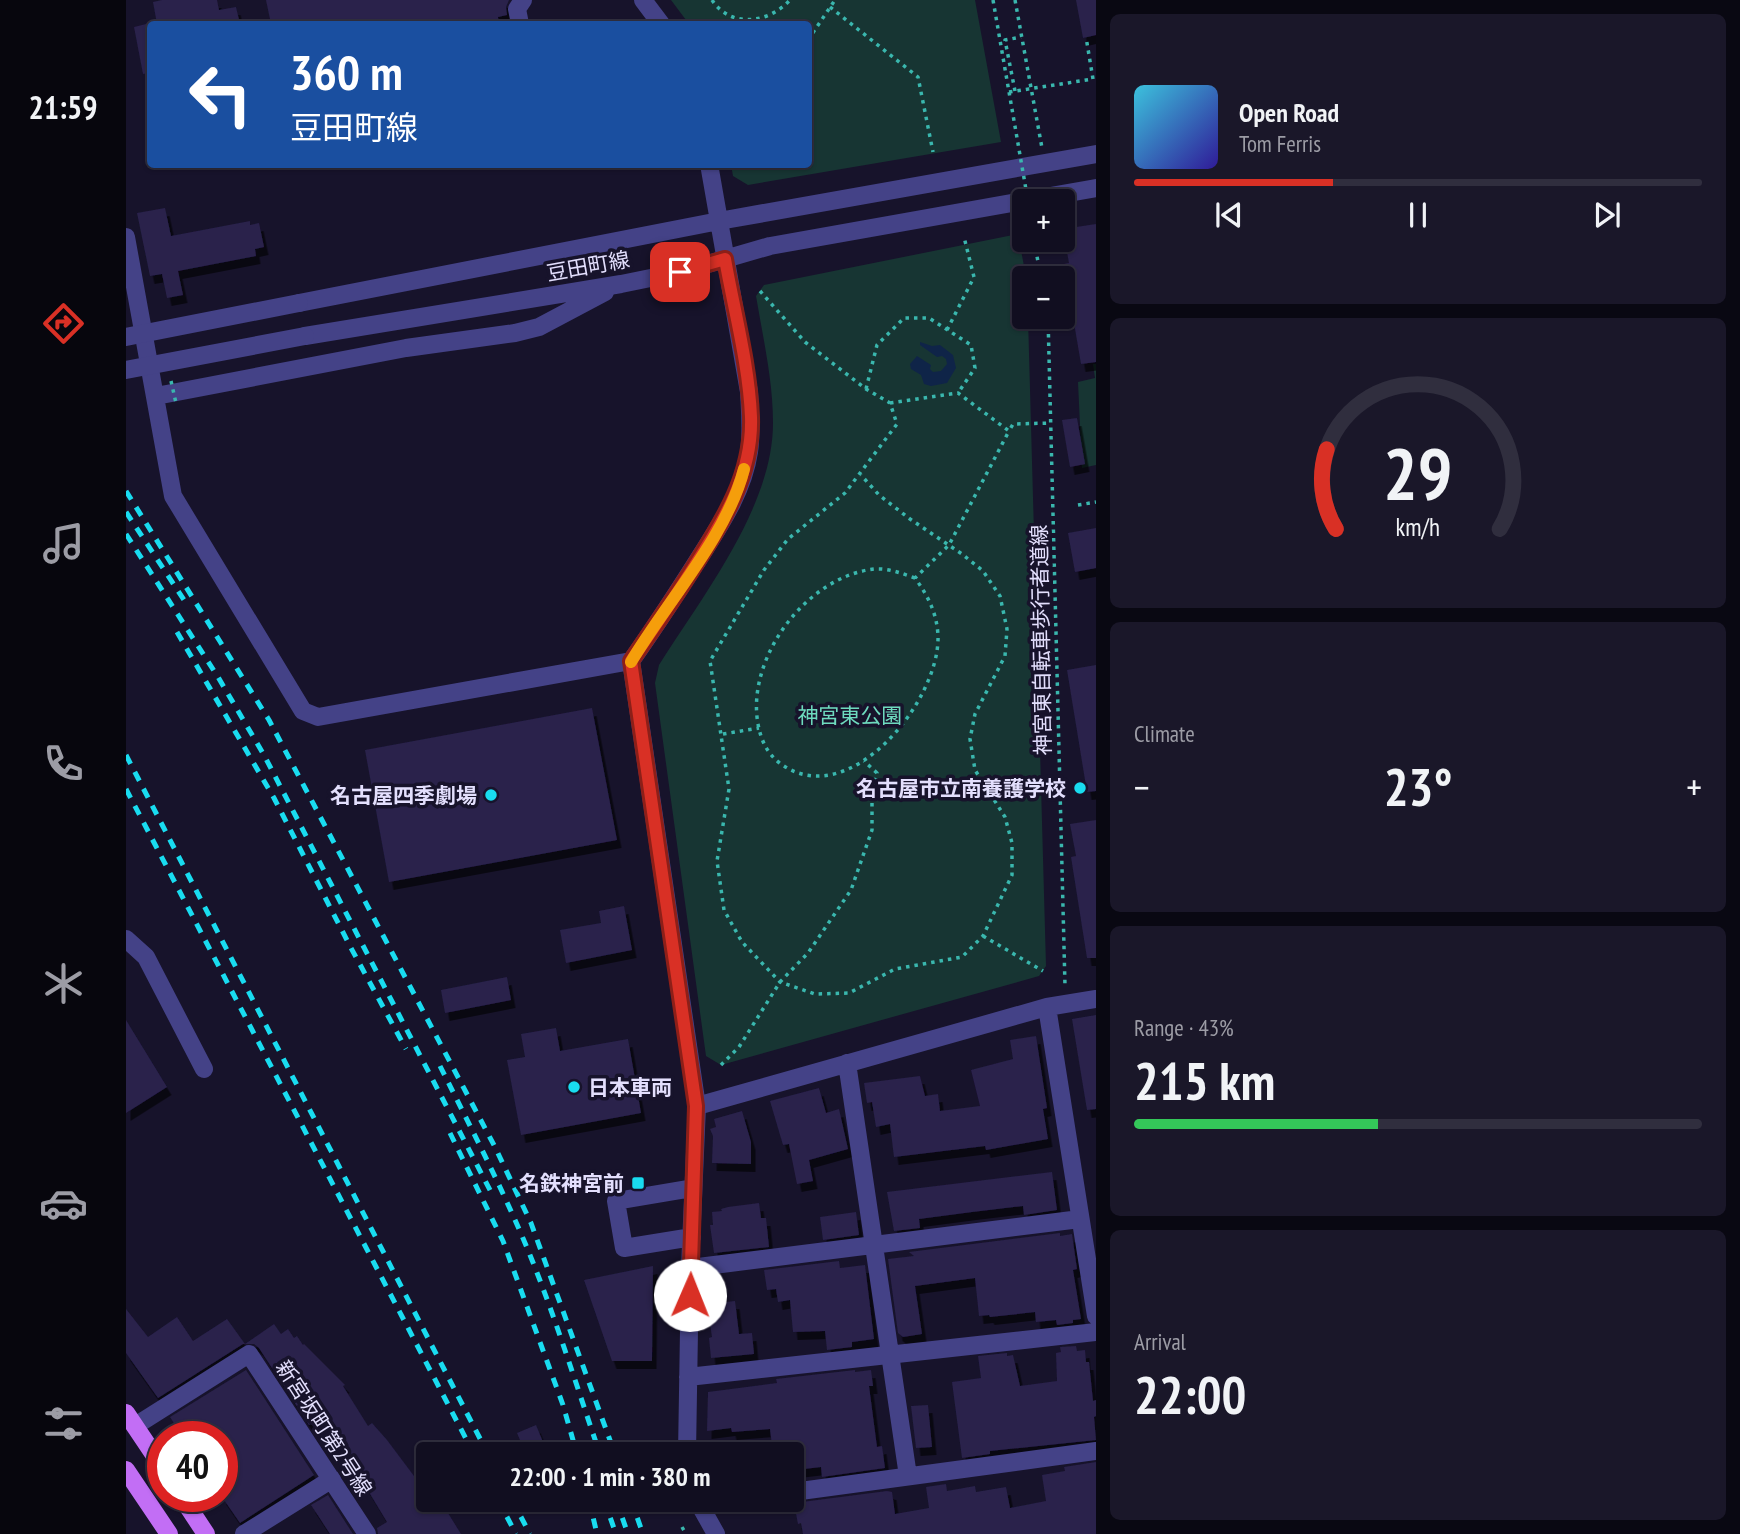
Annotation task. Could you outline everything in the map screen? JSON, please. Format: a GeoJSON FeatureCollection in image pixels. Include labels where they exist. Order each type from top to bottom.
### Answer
{"type":"FeatureCollection","features":[{"type":"Feature","properties":{"kind":"main road"},"geometry":{"type":"LineString","coordinates":[[131,1420],[147,1444]]}},
{"type":"Feature","properties":{"kind":"main road"},"geometry":{"type":"LineString","coordinates":[[126,1471],[169,1534]]}},
{"type":"Feature","properties":{"kind":"main road"},"geometry":{"type":"LineString","coordinates":[[192,1512],[206,1534]]}},
{"type":"Feature","properties":{"kind":"street"},"geometry":{"type":"LineString","coordinates":[[519,21],[517,9],[523,0]]}},
{"type":"Feature","properties":{"kind":"street"},"geometry":{"type":"LineString","coordinates":[[643,0],[660,21]]}},
{"type":"Feature","properties":{"kind":"street"},"geometry":{"type":"LineString","coordinates":[[126,337],[719,221],[1096,154]]}},
{"type":"Feature","properties":{"kind":"street"},"geometry":{"type":"LineString","coordinates":[[687,1442],[696,1106],[631,661],[728,513],[741,483],[749,452],[749,393],[710,168]]}},
{"type":"Feature","properties":{"kind":"street","name":"豆田町線"},"geometry":{"type":"LineString","coordinates":[[126,370],[305,335],[621,284],[680,272],[770,246],[1096,188]]}},
{"type":"Feature","properties":{"kind":"street"},"geometry":{"type":"LineString","coordinates":[[126,237],[173,496],[303,711],[318,717],[631,661]]}},
{"type":"Feature","properties":{"kind":"street"},"geometry":{"type":"LineString","coordinates":[[156,396],[406,348],[515,333],[539,327],[621,284]]}},
{"type":"Feature","properties":{"kind":"street"},"geometry":{"type":"LineString","coordinates":[[126,939],[146,957],[204,1069]]}},
{"type":"Feature","properties":{"kind":"street"},"geometry":{"type":"LineString","coordinates":[[696,1106],[1047,1007],[1096,999]]}},
{"type":"Feature","properties":{"kind":"street"},"geometry":{"type":"LineString","coordinates":[[1047,1007],[1096,1316]]}},
{"type":"Feature","properties":{"kind":"street"},"geometry":{"type":"LineString","coordinates":[[846,1063],[908,1476]]}},
{"type":"Feature","properties":{"kind":"street"},"geometry":{"type":"LineString","coordinates":[[692,1237],[624,1248],[616,1200],[693,1188]]}},
{"type":"Feature","properties":{"kind":"street"},"geometry":{"type":"LineString","coordinates":[[690,1268],[1080,1219]]}},
{"type":"Feature","properties":{"kind":"street"},"geometry":{"type":"LineString","coordinates":[[688,1377],[1096,1332]]}},
{"type":"Feature","properties":{"kind":"street","name":"新宮坂町第2号線"},"geometry":{"type":"LineString","coordinates":[[131,1420],[248,1354],[367,1534]]}},
{"type":"Feature","properties":{"kind":"street"},"geometry":{"type":"LineString","coordinates":[[804,1490],[1096,1451]]}},
{"type":"Feature","properties":{"kind":"street"},"geometry":{"type":"LineString","coordinates":[[244,1534],[332,1479]]}},
{"type":"Feature","properties":{"kind":"street"},"geometry":{"type":"LineString","coordinates":[[704,1512],[716,1534]]}},
{"type":"Feature","properties":{"kind":"path"},"geometry":{"type":"LineString","coordinates":[[712,0],[735,18],[755,21]]}},
{"type":"Feature","properties":{"kind":"path"},"geometry":{"type":"LineString","coordinates":[[763,21],[790,0]]}},
{"type":"Feature","properties":{"kind":"path"},"geometry":{"type":"LineString","coordinates":[[812,34],[835,0]]}},
{"type":"Feature","properties":{"kind":"path"},"geometry":{"type":"LineString","coordinates":[[993,0],[1026,189]]}},
{"type":"Feature","properties":{"kind":"path"},"geometry":{"type":"LineString","coordinates":[[1015,0],[1045,163]]}},
{"type":"Feature","properties":{"kind":"path"},"geometry":{"type":"LineString","coordinates":[[830,7],[918,77],[933,152]]}},
{"type":"Feature","properties":{"kind":"path"},"geometry":{"type":"LineString","coordinates":[[1015,91],[1005,40],[1021,37]]}},
{"type":"Feature","properties":{"kind":"path"},"geometry":{"type":"LineString","coordinates":[[1009,92],[1093,79],[1086,37]]}},
{"type":"Feature","properties":{"kind":"path"},"geometry":{"type":"LineString","coordinates":[[947,330],[974,277],[964,237]]}},
{"type":"Feature","properties":{"kind":"path"},"geometry":{"type":"LineString","coordinates":[[760,290],[805,342],[866,390],[890,402],[958,393],[1009,431]]}},
{"type":"Feature","properties":{"kind":"path"},"geometry":{"type":"LineString","coordinates":[[866,390],[877,345],[904,318],[929,318],[971,345],[975,368],[958,393]]}},
{"type":"Feature","properties":{"kind":"path","name":"神宮東自転車歩行者道線"},"geometry":{"type":"LineString","coordinates":[[1048,329],[1066,1004]]}},
{"type":"Feature","properties":{"kind":"path"},"geometry":{"type":"LineString","coordinates":[[172,381],[176,403]]}},
{"type":"Feature","properties":{"kind":"path"},"geometry":{"type":"LineString","coordinates":[[861,475],[889,503],[983,571],[1000,596],[1007,629],[1005,656],[975,714],[970,739],[975,770],[1005,817],[1012,843],[1012,876],[983,936],[962,957],[895,969],[849,993],[815,994],[780,982],[742,942],[724,910],[717,861],[729,789],[710,661],[764,570],[788,539],[845,494],[897,424],[890,402]]}},
{"type":"Feature","properties":{"kind":"path"},"geometry":{"type":"LineString","coordinates":[[915,578],[949,545],[1013,424],[1051,423]]}},
{"type":"Feature","properties":{"kind":"path"},"geometry":{"type":"LineString","coordinates":[[1079,505],[1096,502]]}},
{"type":"Feature","properties":{"kind":"path"},"geometry":{"type":"LineString","coordinates":[[873,569],[888,569],[915,578],[933,608],[938,634],[937,648],[930,675],[916,705],[891,737],[864,761],[835,773],[813,776],[798,774],[779,763],[765,746],[759,728],[755,706],[767,659],[776,639],[809,601],[839,580],[873,569]]}},
{"type":"Feature","properties":{"kind":"path"},"geometry":{"type":"LineString","coordinates":[[722,734],[759,728]]}},
{"type":"Feature","properties":{"kind":"path"},"geometry":{"type":"LineString","coordinates":[[721,1065],[739,1048],[780,982],[808,953],[851,890],[872,830],[872,795],[877,773],[864,761]]}},
{"type":"Feature","properties":{"kind":"path"},"geometry":{"type":"LineString","coordinates":[[983,936],[1043,971]]}},
{"type":"Feature","properties":{"kind":"path"},"geometry":{"type":"LineString","coordinates":[[682,1527],[686,1534]]}},
{"type":"Feature","properties":{"kind":"green space"},"geometry":{"type":"Polygon","coordinates":[[[671,0],[975,0],[1001,142],[748,185],[733,176],[732,168],[812,168],[812,21],[687,21],[671,0]]]}},
{"type":"Feature","properties":{"kind":"green space","name":"神宮東公園"},"geometry":{"type":"Polygon","coordinates":[[[1012,235],[1012,252],[1021,252],[1024,266],[1012,266],[1012,329],[1028,329],[1046,966],[1039,976],[721,1065],[706,1056],[655,683],[659,665],[733,549],[749,518],[770,455],[773,423],[771,391],[756,296],[764,285],[1012,235]]]}},
{"type":"Feature","properties":{"kind":"green space"},"geometry":{"type":"Polygon","coordinates":[[[1093,364],[1096,364],[1096,465],[1082,468],[1078,382],[1095,378],[1093,364]]]}},
{"type":"Feature","properties":{"kind":"water"},"geometry":{"type":"Polygon","coordinates":[[[920,342],[932,346],[940,345],[953,355],[956,368],[947,383],[931,386],[924,384],[921,375],[911,369],[910,364],[917,356],[931,365],[933,372],[941,371],[947,364],[946,359],[937,357],[920,345],[920,342]]]}},
{"type":"Feature","properties":{"kind":"building"},"geometry":{"type":"Polygon","coordinates":[[[217,0],[219,10],[236,7],[239,21],[156,21],[153,2],[217,0]]]}},
{"type":"Feature","properties":{"kind":"building"},"geometry":{"type":"Polygon","coordinates":[[[266,0],[509,0],[507,15],[498,17],[499,21],[270,21],[266,0]]]}},
{"type":"Feature","properties":{"kind":"building"},"geometry":{"type":"Polygon","coordinates":[[[1076,0],[1096,0],[1096,35],[1083,38],[1076,0]]]}},
{"type":"Feature","properties":{"kind":"building"},"geometry":{"type":"Polygon","coordinates":[[[147,24],[147,73],[143,74],[134,27],[147,24]]]}},
{"type":"Feature","properties":{"kind":"building"},"geometry":{"type":"Polygon","coordinates":[[[165,208],[171,236],[250,221],[250,225],[259,223],[264,247],[255,249],[256,256],[178,271],[183,295],[167,298],[162,274],[150,276],[137,213],[165,208]]]}},
{"type":"Feature","properties":{"kind":"building"},"geometry":{"type":"Polygon","coordinates":[[[1096,224],[1096,362],[1081,364],[1075,329],[1075,266],[1064,264],[1069,263],[1067,252],[1075,252],[1075,227],[1096,224]]]}},
{"type":"Feature","properties":{"kind":"building"},"geometry":{"type":"Polygon","coordinates":[[[1077,418],[1085,464],[1070,467],[1062,420],[1077,418]]]}},
{"type":"Feature","properties":{"kind":"building"},"geometry":{"type":"Polygon","coordinates":[[[1096,528],[1096,568],[1075,572],[1068,533],[1096,528]]]}},
{"type":"Feature","properties":{"kind":"building"},"geometry":{"type":"Polygon","coordinates":[[[1096,665],[1096,791],[1087,792],[1067,670],[1096,665]]]}},
{"type":"Feature","properties":{"kind":"building","name":"名古屋四季劇場"},"geometry":{"type":"Polygon","coordinates":[[[592,708],[617,840],[389,882],[365,750],[592,708]]]}},
{"type":"Feature","properties":{"kind":"building"},"geometry":{"type":"Polygon","coordinates":[[[1096,820],[1096,958],[1087,958],[1071,857],[1076,856],[1070,824],[1096,820]]]}},
{"type":"Feature","properties":{"kind":"building"},"geometry":{"type":"Polygon","coordinates":[[[624,906],[632,950],[566,963],[560,930],[601,923],[599,911],[624,906]]]}},
{"type":"Feature","properties":{"kind":"building"},"geometry":{"type":"Polygon","coordinates":[[[507,977],[511,1000],[445,1013],[441,990],[507,977]]]}},
{"type":"Feature","properties":{"kind":"building"},"geometry":{"type":"Polygon","coordinates":[[[1096,1015],[1096,1109],[1087,1110],[1072,1019],[1096,1015]]]}},
{"type":"Feature","properties":{"kind":"building"},"geometry":{"type":"Polygon","coordinates":[[[126,1020],[167,1087],[126,1113],[126,1020]]]}},
{"type":"Feature","properties":{"kind":"building","name":"日本車両"},"geometry":{"type":"Polygon","coordinates":[[[556,1028],[560,1051],[628,1039],[641,1113],[521,1135],[507,1060],[525,1057],[521,1034],[556,1028]]]}},
{"type":"Feature","properties":{"kind":"building"},"geometry":{"type":"Polygon","coordinates":[[[1036,1036],[1047,1108],[1043,1109],[1048,1139],[986,1150],[985,1146],[894,1157],[890,1124],[876,1127],[872,1102],[867,1103],[864,1083],[920,1076],[925,1096],[938,1094],[940,1111],[980,1106],[971,1070],[1013,1059],[1010,1040],[1036,1036]]]}},
{"type":"Feature","properties":{"kind":"building"},"geometry":{"type":"Polygon","coordinates":[[[819,1088],[826,1113],[839,1109],[848,1149],[809,1160],[813,1181],[797,1184],[789,1144],[783,1145],[770,1101],[819,1088]]]}},
{"type":"Feature","properties":{"kind":"building"},"geometry":{"type":"Polygon","coordinates":[[[742,1111],[751,1142],[751,1164],[712,1163],[713,1136],[710,1129],[716,1127],[714,1119],[742,1111]]]}},
{"type":"Feature","properties":{"kind":"building"},"geometry":{"type":"Polygon","coordinates":[[[1052,1172],[1057,1210],[1024,1215],[1023,1206],[972,1212],[919,1219],[920,1228],[894,1231],[887,1192],[1052,1172]]]}},
{"type":"Feature","properties":{"kind":"building"},"geometry":{"type":"Polygon","coordinates":[[[759,1203],[761,1218],[766,1218],[769,1247],[714,1253],[710,1225],[713,1225],[712,1212],[759,1203]]]}},
{"type":"Feature","properties":{"kind":"building"},"geometry":{"type":"Polygon","coordinates":[[[856,1212],[859,1235],[823,1240],[820,1217],[856,1212]]]}},
{"type":"Feature","properties":{"kind":"building"},"geometry":{"type":"Polygon","coordinates":[[[1060,1233],[1060,1236],[1072,1234],[1077,1269],[1073,1270],[1081,1319],[1057,1325],[1056,1320],[1036,1322],[1035,1312],[979,1316],[975,1278],[915,1286],[922,1334],[903,1337],[898,1333],[888,1259],[914,1256],[909,1252],[1060,1233]]]}},
{"type":"Feature","properties":{"kind":"building"},"geometry":{"type":"Polygon","coordinates":[[[839,1261],[840,1268],[865,1265],[874,1339],[852,1342],[852,1347],[827,1350],[825,1331],[793,1332],[790,1300],[778,1302],[776,1289],[767,1290],[764,1270],[839,1261]]]}},
{"type":"Feature","properties":{"kind":"building"},"geometry":{"type":"Polygon","coordinates":[[[653,1266],[652,1361],[612,1361],[584,1280],[653,1266]]]}},
{"type":"Feature","properties":{"kind":"building"},"geometry":{"type":"Polygon","coordinates":[[[735,1301],[739,1334],[752,1333],[754,1354],[711,1358],[709,1338],[712,1337],[707,1304],[735,1301]]]}},
{"type":"Feature","properties":{"kind":"building"},"geometry":{"type":"Polygon","coordinates":[[[126,1309],[148,1337],[177,1317],[193,1341],[227,1319],[245,1344],[158,1398],[126,1353],[126,1309]]]}},
{"type":"Feature","properties":{"kind":"building"},"geometry":{"type":"Polygon","coordinates":[[[274,1324],[281,1334],[288,1329],[294,1338],[297,1336],[345,1385],[343,1386],[368,1426],[372,1423],[416,1479],[416,1512],[447,1512],[461,1534],[378,1534],[377,1528],[387,1522],[323,1416],[309,1425],[254,1344],[245,1344],[274,1324]]]}},
{"type":"Feature","properties":{"kind":"building"},"geometry":{"type":"Polygon","coordinates":[[[1076,1346],[1077,1351],[1085,1350],[1086,1362],[1089,1362],[1093,1401],[1096,1400],[1096,1440],[990,1451],[990,1454],[962,1458],[952,1382],[981,1378],[978,1356],[1007,1353],[1007,1356],[1013,1355],[1020,1386],[1057,1381],[1056,1353],[1061,1352],[1060,1347],[1076,1346]]]}},
{"type":"Feature","properties":{"kind":"building"},"geometry":{"type":"Polygon","coordinates":[[[246,1370],[314,1475],[240,1523],[232,1512],[238,1512],[238,1421],[173,1421],[170,1417],[246,1370]]]}},
{"type":"Feature","properties":{"kind":"building"},"geometry":{"type":"Polygon","coordinates":[[[871,1370],[873,1386],[869,1386],[877,1447],[882,1446],[885,1468],[822,1477],[821,1467],[804,1469],[804,1442],[772,1442],[770,1429],[732,1432],[731,1428],[707,1431],[708,1392],[777,1383],[776,1379],[871,1370]]]}},
{"type":"Feature","properties":{"kind":"building"},"geometry":{"type":"Polygon","coordinates":[[[928,1405],[932,1447],[916,1448],[911,1406],[928,1405]]]}},
{"type":"Feature","properties":{"kind":"building"},"geometry":{"type":"Polygon","coordinates":[[[536,1425],[543,1442],[521,1442],[517,1433],[536,1425]]]}},
{"type":"Feature","properties":{"kind":"building"},"geometry":{"type":"Polygon","coordinates":[[[1096,1462],[1096,1534],[803,1534],[801,1523],[798,1524],[796,1512],[804,1512],[804,1502],[887,1491],[892,1492],[895,1514],[929,1508],[926,1487],[946,1484],[947,1491],[975,1486],[976,1492],[1006,1487],[1010,1508],[1046,1501],[1042,1475],[1065,1471],[1064,1467],[1096,1462]]]}},
{"type":"Feature","properties":{"kind":"building"},"geometry":{"type":"Polygon","coordinates":[[[328,1495],[353,1534],[330,1534],[311,1505],[328,1495]]]}},
{"type":"Feature","properties":{"kind":"railway"},"geometry":{"type":"LineString","coordinates":[[126,491],[269,720],[495,1147],[531,1223],[611,1442]]}},
{"type":"Feature","properties":{"kind":"railway"},"geometry":{"type":"LineString","coordinates":[[126,512],[186,603]]}},
{"type":"Feature","properties":{"kind":"railway"},"geometry":{"type":"LineString","coordinates":[[126,534],[218,677],[264,755],[491,1192]]}},
{"type":"Feature","properties":{"kind":"railway"},"geometry":{"type":"LineString","coordinates":[[177,632],[274,798],[406,1049]]}},
{"type":"Feature","properties":{"kind":"railway"},"geometry":{"type":"LineString","coordinates":[[126,755],[482,1442]]}},
{"type":"Feature","properties":{"kind":"railway"},"geometry":{"type":"LineString","coordinates":[[126,789],[468,1442]]}},
{"type":"Feature","properties":{"kind":"railway"},"geometry":{"type":"LineString","coordinates":[[440,1066],[531,1257],[596,1442]]}},
{"type":"Feature","properties":{"kind":"railway"},"geometry":{"type":"LineString","coordinates":[[450,1133],[503,1241],[563,1405],[574,1442]]}},
{"type":"Feature","properties":{"kind":"railway"},"geometry":{"type":"LineString","coordinates":[[504,1512],[516,1534]]}},
{"type":"Feature","properties":{"kind":"railway"},"geometry":{"type":"LineString","coordinates":[[518,1512],[530,1534]]}},
{"type":"Feature","properties":{"kind":"railway"},"geometry":{"type":"LineString","coordinates":[[592,1512],[597,1534]]}},
{"type":"Feature","properties":{"kind":"railway"},"geometry":{"type":"LineString","coordinates":[[608,1512],[616,1534]]}},
{"type":"Feature","properties":{"kind":"railway"},"geometry":{"type":"LineString","coordinates":[[620,1512],[628,1534]]}},
{"type":"Feature","properties":{"kind":"railway"},"geometry":{"type":"LineString","coordinates":[[635,1512],[643,1534]]}},
{"type":"Feature","properties":{"kind":"slow traffic"},"geometry":{"type":"LineString","coordinates":[[631,662],[728,513],[744,469]]}},
{"type":"Feature","properties":{"kind":"place","name":"名古屋市立南養護学校"},"geometry":{"type":"Point","coordinates":[1080,788]}},
{"type":"Feature","properties":{"kind":"place","name":"名古屋四季劇場"},"geometry":{"type":"Point","coordinates":[491,795]}},
{"type":"Feature","properties":{"kind":"place","name":"日本車両"},"geometry":{"type":"Point","coordinates":[574,1087]}},
{"type":"Feature","properties":{"kind":"place","name":"名鉄神宮前"},"geometry":{"type":"Point","coordinates":[638,1183]}},
{"type":"Feature","properties":{"kind":"route"},"geometry":{"type":"LineString","coordinates":[[680,272],[725,259],[749,393],[751,419],[749,452],[741,483],[728,513],[631,661],[696,1106],[690,1295]]}}]}
